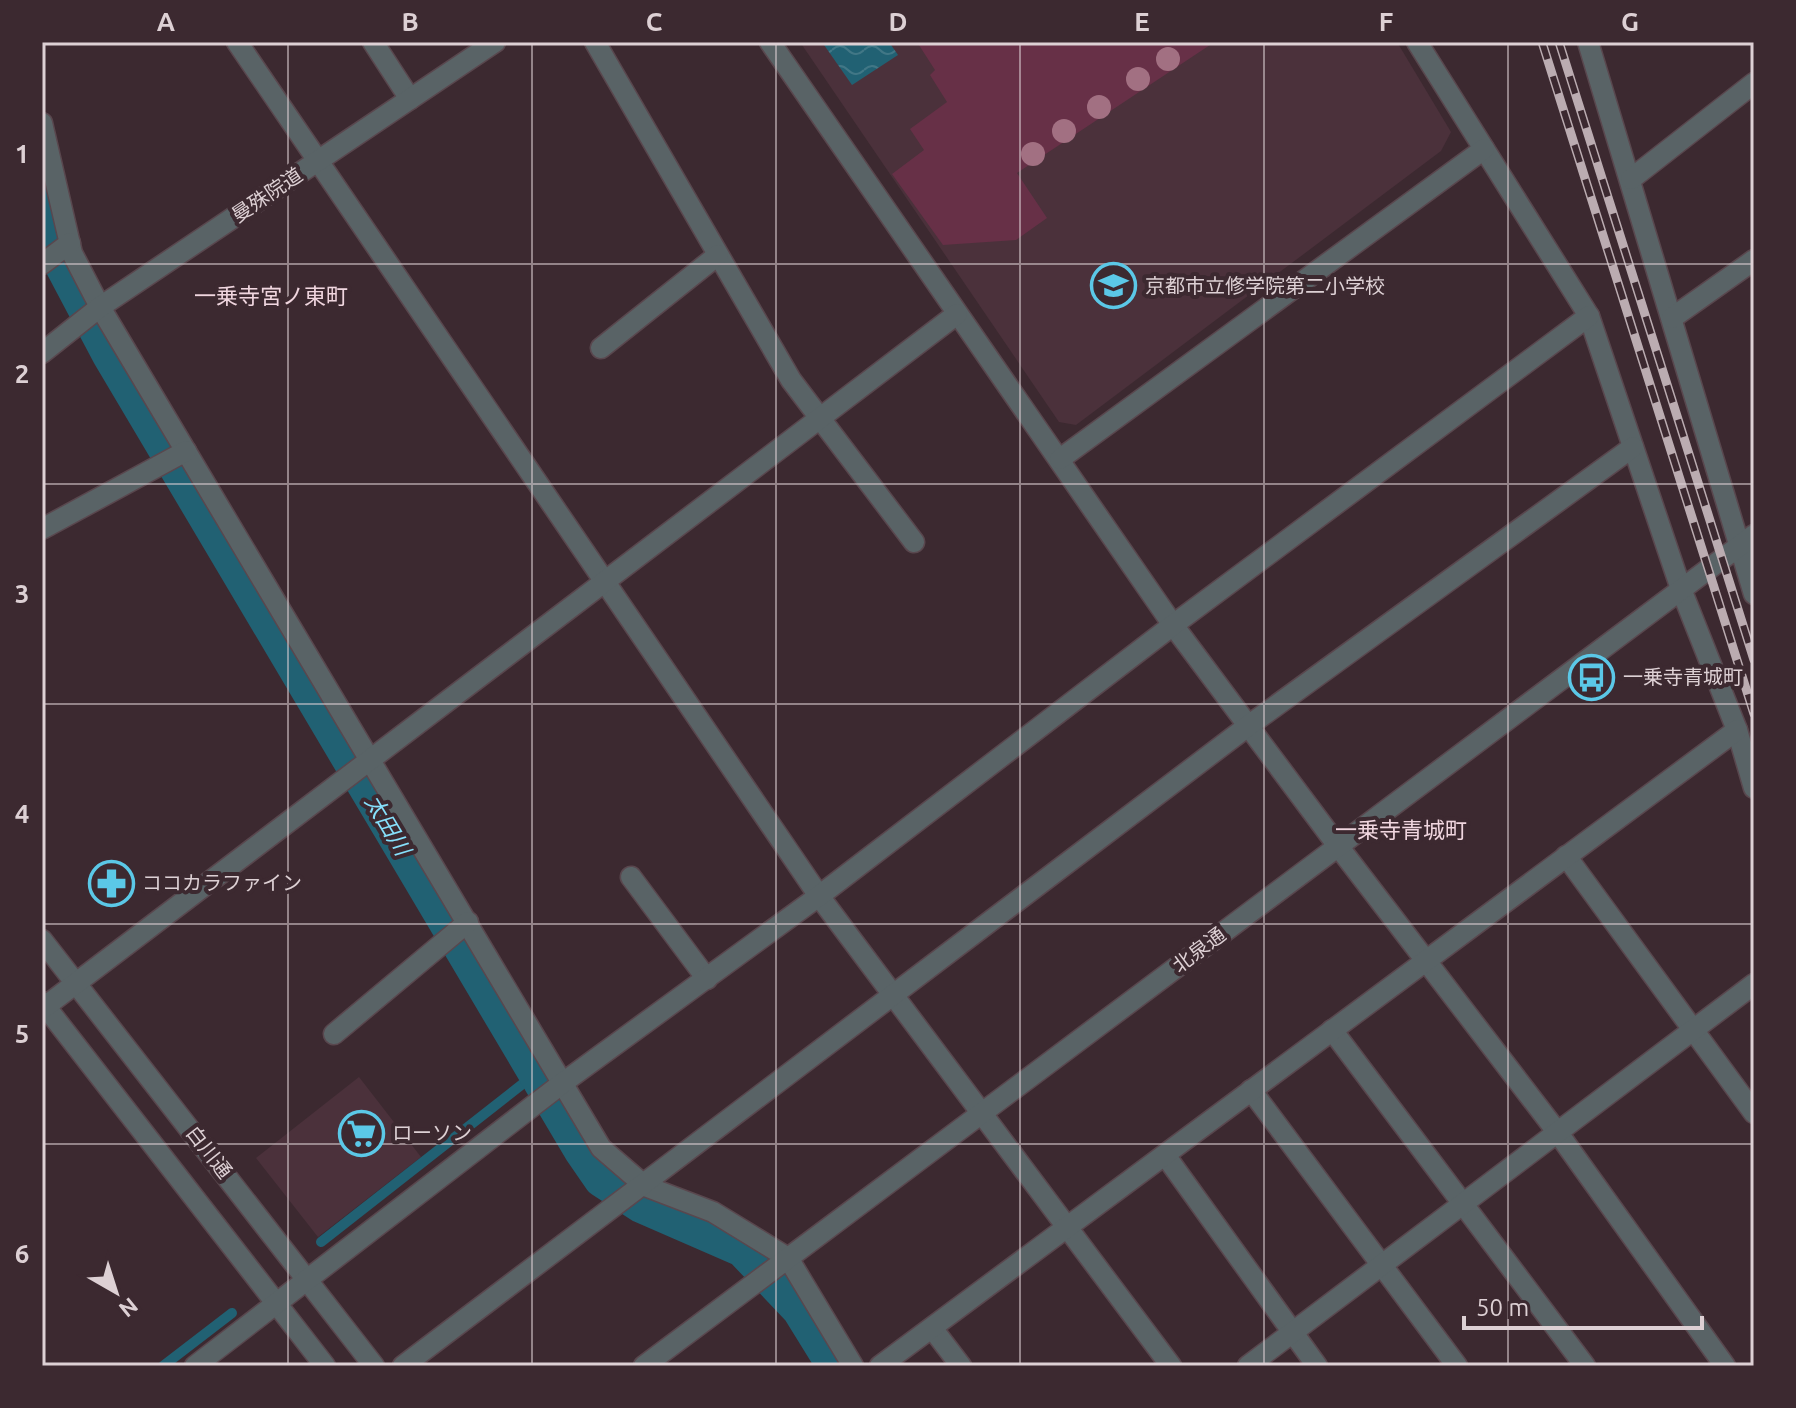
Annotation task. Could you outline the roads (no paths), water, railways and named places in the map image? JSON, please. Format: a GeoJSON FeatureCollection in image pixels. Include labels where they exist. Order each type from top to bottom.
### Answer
{"type":"FeatureCollection","features":[{"type":"Feature","properties":{"kind":"street"},"geometry":{"type":"LineString","coordinates":[[237,42],[819,896],[1171,1366]]}},
{"type":"Feature","properties":{"kind":"street"},"geometry":{"type":"LineString","coordinates":[[373,42],[410,99]]}},
{"type":"Feature","properties":{"kind":"street","name":"曼殊院道"},"geometry":{"type":"LineString","coordinates":[[42,353],[91,314],[495,42]]}},
{"type":"Feature","properties":{"kind":"street"},"geometry":{"type":"LineString","coordinates":[[595,42],[791,380],[914,542]]}},
{"type":"Feature","properties":{"kind":"street"},"geometry":{"type":"LineString","coordinates":[[770,42],[1173,625],[1558,1133],[1725,1366]]}},
{"type":"Feature","properties":{"kind":"street"},"geometry":{"type":"LineString","coordinates":[[1417,42],[1589,316],[1681,589],[1737,730],[1754,788]]}},
{"type":"Feature","properties":{"kind":"street"},"geometry":{"type":"LineString","coordinates":[[1588,42],[1672,318],[1747,540],[1754,594]]}},
{"type":"Feature","properties":{"kind":"street"},"geometry":{"type":"LineString","coordinates":[[1631,179],[1754,83]]}},
{"type":"Feature","properties":{"kind":"street"},"geometry":{"type":"LineString","coordinates":[[42,123],[72,253],[91,314],[186,451],[361,768],[468,922],[560,1086],[633,1194],[713,1212],[782,1262],[853,1366]]}},
{"type":"Feature","properties":{"kind":"street"},"geometry":{"type":"LineString","coordinates":[[1060,459],[1484,149]]}},
{"type":"Feature","properties":{"kind":"street"},"geometry":{"type":"LineString","coordinates":[[42,264],[70,243]]}},
{"type":"Feature","properties":{"kind":"street"},"geometry":{"type":"LineString","coordinates":[[601,348],[718,255]]}},
{"type":"Feature","properties":{"kind":"street"},"geometry":{"type":"LineString","coordinates":[[1672,318],[1754,260]]}},
{"type":"Feature","properties":{"kind":"street"},"geometry":{"type":"LineString","coordinates":[[43,1005],[361,768],[957,314]]}},
{"type":"Feature","properties":{"kind":"street"},"geometry":{"type":"LineString","coordinates":[[195,1366],[538,1102],[819,896],[1173,625],[1589,316]]}},
{"type":"Feature","properties":{"kind":"street"},"geometry":{"type":"LineString","coordinates":[[403,1366],[1248,726],[1633,447]]}},
{"type":"Feature","properties":{"kind":"street"},"geometry":{"type":"LineString","coordinates":[[42,529],[186,451]]}},
{"type":"Feature","properties":{"kind":"street","name":"北泉通"},"geometry":{"type":"LineString","coordinates":[[644,1366],[1747,540]]}},
{"type":"Feature","properties":{"kind":"street"},"geometry":{"type":"LineString","coordinates":[[880,1366],[1737,730]]}},
{"type":"Feature","properties":{"kind":"street"},"geometry":{"type":"LineString","coordinates":[[1566,856],[1754,1113]]}},
{"type":"Feature","properties":{"kind":"street"},"geometry":{"type":"LineString","coordinates":[[631,877],[707,979]]}},
{"type":"Feature","properties":{"kind":"street"},"geometry":{"type":"LineString","coordinates":[[334,1034],[468,922]]}},
{"type":"Feature","properties":{"kind":"street","name":"白川通"},"geometry":{"type":"LineString","coordinates":[[42,940],[374,1366]]}},
{"type":"Feature","properties":{"kind":"street"},"geometry":{"type":"LineString","coordinates":[[1248,1366],[1754,984]]}},
{"type":"Feature","properties":{"kind":"street","name":"白川通"},"geometry":{"type":"LineString","coordinates":[[43,1005],[325,1366]]}},
{"type":"Feature","properties":{"kind":"street"},"geometry":{"type":"LineString","coordinates":[[1332,1030],[1585,1366]]}},
{"type":"Feature","properties":{"kind":"street"},"geometry":{"type":"LineString","coordinates":[[1251,1090],[1457,1366]]}},
{"type":"Feature","properties":{"kind":"street"},"geometry":{"type":"LineString","coordinates":[[1165,1155],[1317,1366]]}},
{"type":"Feature","properties":{"kind":"street"},"geometry":{"type":"LineString","coordinates":[[932,1328],[961,1366]]}},
{"type":"Feature","properties":{"kind":"water"},"geometry":{"type":"Polygon","coordinates":[[[822,42],[889,42],[898,55],[852,85],[822,42]]]}},
{"type":"Feature","properties":{"kind":"waterway","name":"太田川"},"geometry":{"type":"LineString","coordinates":[[42,198],[54,251],[109,355],[581,1151],[601,1180],[641,1206],[742,1250],[799,1310],[833,1365]]}},
{"type":"Feature","properties":{"kind":"waterway"},"geometry":{"type":"LineString","coordinates":[[321,1242],[534,1075]]}},
{"type":"Feature","properties":{"kind":"waterway"},"geometry":{"type":"LineString","coordinates":[[163,1366],[232,1313]]}},
{"type":"Feature","properties":{"kind":"railway"},"geometry":{"type":"LineString","coordinates":[[1542,42],[1754,714]]}},
{"type":"Feature","properties":{"kind":"railway"},"geometry":{"type":"LineString","coordinates":[[1559,42],[1754,660]]}},
{"type":"Feature","properties":{"kind":"place","name":"京都市立修学院第二小学校"},"geometry":{"type":"Point","coordinates":[1114,286]}},
{"type":"Feature","properties":{"kind":"place","name":"一乗寺青城町"},"geometry":{"type":"Point","coordinates":[1592,677]}},
{"type":"Feature","properties":{"kind":"place","name":"ココカラファイン"},"geometry":{"type":"Point","coordinates":[111,883]}},
{"type":"Feature","properties":{"kind":"place","name":"ローソン"},"geometry":{"type":"Point","coordinates":[361,1133]}},
{"type":"Feature","properties":{"kind":"district","name":"一乗寺宮ノ東町"},"geometry":{"type":"Point","coordinates":[271,296]}},
{"type":"Feature","properties":{"kind":"district","name":"一乗寺青城町"},"geometry":{"type":"Point","coordinates":[1401,830]}}]}
